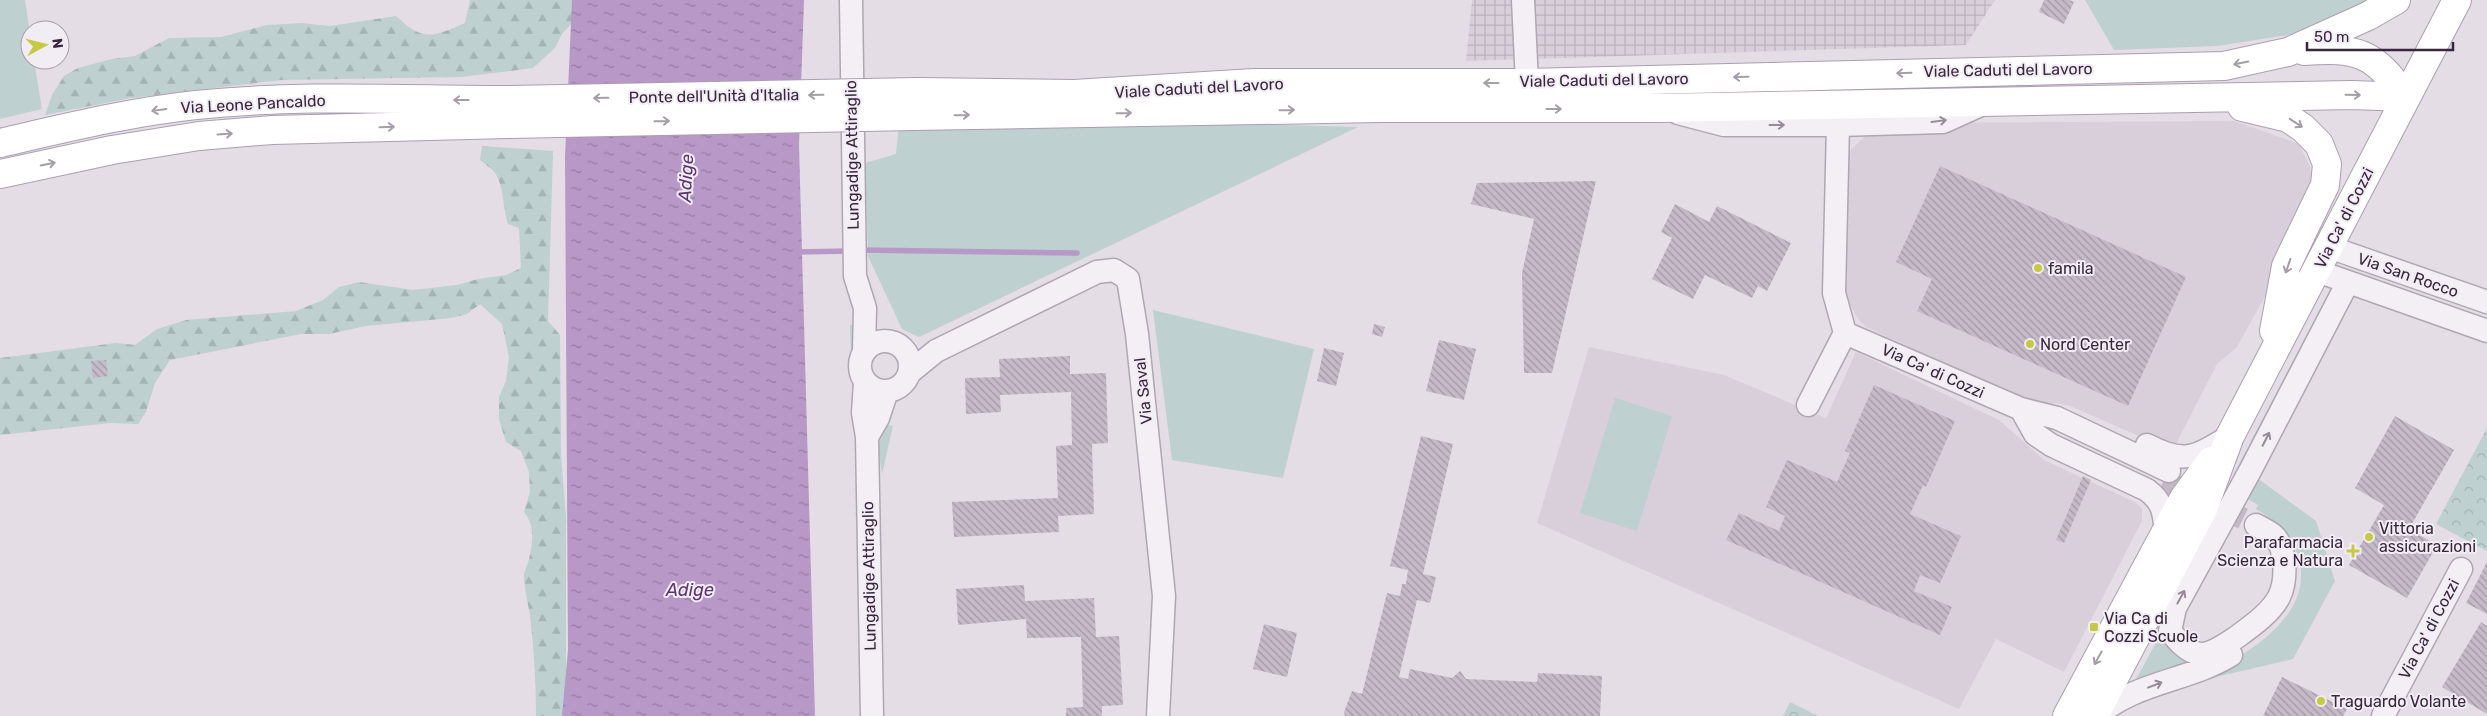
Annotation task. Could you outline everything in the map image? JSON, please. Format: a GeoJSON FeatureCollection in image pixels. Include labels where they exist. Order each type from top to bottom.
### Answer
{"type":"FeatureCollection","features":[{"type":"Feature","properties":{"kind":"main road","name":"Viale Caduti del Lavoro"},"geometry":{"type":"LineString","coordinates":[[2288,52],[2368,16],[2396,0]]}},
{"type":"Feature","properties":{"kind":"main road","name":"Via Ca' di Cozzi"},"geometry":{"type":"LineString","coordinates":[[2095,716],[2203,509],[2230,436],[2457,0]]}},
{"type":"Feature","properties":{"kind":"main road","name":"Viale Caduti del Lavoro"},"geometry":{"type":"LineString","coordinates":[[915,104],[1254,83],[1526,82],[2224,66],[2288,52],[2334,49],[2354,52],[2375,62],[2390,75],[2405,97]]}},
{"type":"Feature","properties":{"kind":"main road","name":"Viale Caduti del Lavoro"},"geometry":{"type":"LineString","coordinates":[[915,104],[1660,108],[2352,95],[2405,97]]}},
{"type":"Feature","properties":{"kind":"main road","name":"Viale Caduti del Lavoro"},"geometry":{"type":"LineString","coordinates":[[2199,98],[2266,111],[2288,118],[2303,128],[2319,144],[2327,164],[2325,185],[2286,266],[2267,364]]}},
{"type":"Feature","properties":{"kind":"main road","name":"Via Leone Pancaldo"},"geometry":{"type":"LineString","coordinates":[[0,143],[118,116],[197,105],[274,100],[509,112]]}},
{"type":"Feature","properties":{"kind":"main road","name":"Ponte dell'Unità d'Italia"},"geometry":{"type":"LineString","coordinates":[[509,112],[915,104]]}},
{"type":"Feature","properties":{"kind":"main road","name":"Via Leone Pancaldo"},"geometry":{"type":"LineString","coordinates":[[0,174],[112,150],[199,136],[509,112]]}},
{"type":"Feature","properties":{"kind":"main road","name":"Via Ca' di Cozzi"},"geometry":{"type":"LineString","coordinates":[[2066,716],[2184,498],[2230,436]]}},
{"type":"Feature","properties":{"kind":"street","name":"Lungadige Attiraglio"},"geometry":{"type":"LineString","coordinates":[[851,0],[855,276],[865,308],[864,352],[860,367],[865,382],[863,413],[867,436],[872,716]]}},
{"type":"Feature","properties":{"kind":"street"},"geometry":{"type":"LineString","coordinates":[[1523,0],[1526,82]]}},
{"type":"Feature","properties":{"kind":"street","name":"Viale Caduti del Lavoro"},"geometry":{"type":"LineString","coordinates":[[1660,108],[1724,125],[1838,125],[1943,122],[1989,101]]}},
{"type":"Feature","properties":{"kind":"street"},"geometry":{"type":"LineString","coordinates":[[1808,405],[1845,333],[1834,294],[1838,125]]}},
{"type":"Feature","properties":{"kind":"street","name":"Via San Rocco"},"geometry":{"type":"LineString","coordinates":[[2323,259],[2348,282]]}},
{"type":"Feature","properties":{"kind":"street","name":"Via San Rocco"},"geometry":{"type":"LineString","coordinates":[[2323,259],[2487,302]]}},
{"type":"Feature","properties":{"kind":"street","name":"Via Saval"},"geometry":{"type":"LineString","coordinates":[[902,356],[936,352],[1096,272],[1114,270],[1128,279],[1137,334],[1164,596],[1158,716]]}},
{"type":"Feature","properties":{"kind":"street","name":"Via Ca' di Cozzi"},"geometry":{"type":"LineString","coordinates":[[2095,716],[2154,684],[2213,666],[2239,650],[2279,612],[2290,596],[2294,558],[2280,529],[2257,519],[2274,536],[2280,546],[2283,558],[2283,581],[2279,596],[2247,630],[2225,645],[2200,654],[2178,642],[2170,631],[2175,608],[2251,469],[2348,282],[2487,332]]}},
{"type":"Feature","properties":{"kind":"street","name":"Lungadige Attiraglio"},"geometry":{"type":"LineString","coordinates":[[865,308],[902,356]]}},
{"type":"Feature","properties":{"kind":"street","name":"Via Ca' di Cozzi"},"geometry":{"type":"LineString","coordinates":[[1845,333],[2021,410],[2057,418],[2167,476]]}},
{"type":"Feature","properties":{"kind":"street"},"geometry":{"type":"LineString","coordinates":[[864,352],[876,343],[902,356],[903,384],[887,392],[874,390],[865,382]]}},
{"type":"Feature","properties":{"kind":"street"},"geometry":{"type":"LineString","coordinates":[[867,436],[878,418],[887,392]]}},
{"type":"Feature","properties":{"kind":"street"},"geometry":{"type":"LineString","coordinates":[[2166,534],[2164,514],[2159,500],[2147,490],[2051,445],[2035,434],[2021,410],[2051,404],[2081,412],[2166,455],[2184,458],[2201,453],[2230,436]]}},
{"type":"Feature","properties":{"kind":"street","name":"Via Ca' di Cozzi"},"geometry":{"type":"LineString","coordinates":[[2205,553],[2203,509],[2251,469]]}},
{"type":"Feature","properties":{"kind":"street","name":"Via Ca' di Cozzi"},"geometry":{"type":"LineString","coordinates":[[2383,716],[2461,569]]}},
{"type":"Feature","properties":{"kind":"shaded area"},"geometry":{"type":"Polygon","coordinates":[[[1472,0],[1995,0],[1966,45],[1466,61],[1472,0]]]}},
{"type":"Feature","properties":{"kind":"shaded area"},"geometry":{"type":"Polygon","coordinates":[[[2234,121],[2299,144],[2310,167],[2314,208],[2237,347],[2217,364],[2174,448],[2169,449],[2070,406],[2056,403],[2047,404],[2015,396],[1866,327],[1859,320],[1838,285],[1846,154],[1879,123],[2234,121]]]}},
{"type":"Feature","properties":{"kind":"shaded area"},"geometry":{"type":"Polygon","coordinates":[[[1589,347],[1724,375],[1826,418],[1856,352],[1999,420],[2044,460],[2135,502],[2142,509],[2142,521],[2064,672],[1996,639],[1959,709],[1537,523],[1589,347]]]}},
{"type":"Feature","properties":{"kind":"green space"},"geometry":{"type":"Polygon","coordinates":[[[0,0],[25,0],[28,20],[20,20],[20,70],[36,70],[42,109],[0,119],[0,0]]]}},
{"type":"Feature","properties":{"kind":"green space"},"geometry":{"type":"Polygon","coordinates":[[[470,0],[584,0],[584,10],[562,34],[555,48],[533,68],[461,77],[282,80],[131,98],[45,115],[52,95],[64,76],[78,68],[112,59],[135,56],[169,38],[221,37],[267,25],[302,23],[330,26],[396,16],[414,30],[429,35],[465,23],[470,0]]]}},
{"type":"Feature","properties":{"kind":"green space"},"geometry":{"type":"Polygon","coordinates":[[[2085,0],[2371,0],[2308,32],[2217,46],[2114,50],[2085,0]]]}},
{"type":"Feature","properties":{"kind":"green space"},"geometry":{"type":"Polygon","coordinates":[[[900,114],[1358,127],[919,337],[902,329],[868,256],[865,163],[896,154],[900,114]]]}},
{"type":"Feature","properties":{"kind":"green space"},"geometry":{"type":"Polygon","coordinates":[[[482,146],[553,151],[548,321],[560,335],[561,456],[566,516],[566,716],[536,716],[533,641],[524,574],[532,541],[530,523],[524,512],[530,492],[529,472],[521,451],[506,442],[499,419],[499,397],[506,381],[509,357],[502,324],[480,304],[467,314],[451,318],[366,326],[329,334],[301,334],[170,360],[155,383],[146,412],[138,424],[110,423],[0,435],[0,358],[116,343],[135,345],[157,329],[186,320],[296,311],[323,300],[339,287],[359,282],[413,290],[457,285],[478,279],[506,275],[521,268],[519,228],[508,224],[498,178],[492,169],[480,160],[482,146]]]}},
{"type":"Feature","properties":{"kind":"green space"},"geometry":{"type":"Polygon","coordinates":[[[1153,310],[1314,349],[1283,478],[1172,460],[1153,310]]]}},
{"type":"Feature","properties":{"kind":"green space"},"geometry":{"type":"Polygon","coordinates":[[[2314,321],[2320,324],[2243,471],[2237,468],[2314,321]]]}},
{"type":"Feature","properties":{"kind":"green space"},"geometry":{"type":"Polygon","coordinates":[[[854,324],[854,368],[860,389],[853,406],[850,325],[854,324]]]}},
{"type":"Feature","properties":{"kind":"green space"},"geometry":{"type":"Polygon","coordinates":[[[1615,398],[1672,416],[1637,531],[1580,513],[1615,398]]]}},
{"type":"Feature","properties":{"kind":"green space"},"geometry":{"type":"Polygon","coordinates":[[[884,424],[893,426],[882,474],[878,448],[884,424]]]}},
{"type":"Feature","properties":{"kind":"green space"},"geometry":{"type":"Polygon","coordinates":[[[2487,428],[2487,551],[2436,524],[2487,428]]]}},
{"type":"Feature","properties":{"kind":"green space"},"geometry":{"type":"Polygon","coordinates":[[[2257,478],[2316,521],[2335,581],[2293,659],[2194,682],[2230,662],[2267,636],[2282,621],[2294,604],[2300,585],[2300,564],[2290,538],[2278,525],[2256,509],[2258,505],[2248,499],[2257,478]]]}},
{"type":"Feature","properties":{"kind":"green space"},"geometry":{"type":"Polygon","coordinates":[[[2163,630],[2209,658],[2136,684],[2135,681],[2163,630]]]}},
{"type":"Feature","properties":{"kind":"green space"},"geometry":{"type":"Polygon","coordinates":[[[1790,702],[1818,716],[1783,716],[1790,702]]]}},
{"type":"Feature","properties":{"kind":"water","name":"Adige"},"geometry":{"type":"Polygon","coordinates":[[[572,0],[804,0],[799,145],[815,716],[562,716],[568,650],[565,157],[572,0]]]}},
{"type":"Feature","properties":{"kind":"building"},"geometry":{"type":"Polygon","coordinates":[[[2044,0],[2069,0],[2074,2],[2064,24],[2039,12],[2044,0]]]}},
{"type":"Feature","properties":{"kind":"building","name":"famila"},"geometry":{"type":"Polygon","coordinates":[[[1940,166],[2186,277],[2128,406],[1917,311],[1932,279],[1896,262],[1940,166]]]}},
{"type":"Feature","properties":{"kind":"building"},"geometry":{"type":"Polygon","coordinates":[[[1596,181],[1552,373],[1524,373],[1522,273],[1534,219],[1471,204],[1477,183],[1596,181]]]}},
{"type":"Feature","properties":{"kind":"building"},"geometry":{"type":"Polygon","coordinates":[[[1675,204],[1709,222],[1717,206],[1791,243],[1767,291],[1758,286],[1752,298],[1705,275],[1693,299],[1652,279],[1672,238],[1661,232],[1675,204]]]}},
{"type":"Feature","properties":{"kind":"building"},"geometry":{"type":"Polygon","coordinates":[[[1374,324],[1385,327],[1382,337],[1372,334],[1374,324]]]}},
{"type":"Feature","properties":{"kind":"building"},"geometry":{"type":"Polygon","coordinates":[[[1439,340],[1476,349],[1464,400],[1426,391],[1439,340]]]}},
{"type":"Feature","properties":{"kind":"building"},"geometry":{"type":"Polygon","coordinates":[[[1324,348],[1344,353],[1336,386],[1317,381],[1324,348]]]}},
{"type":"Feature","properties":{"kind":"building"},"geometry":{"type":"Polygon","coordinates":[[[1070,356],[1070,374],[1106,373],[1108,443],[1092,444],[1094,514],[1058,516],[1059,532],[954,537],[952,502],[1058,498],[1056,446],[1072,445],[1071,392],[1000,395],[1001,412],[966,414],[965,378],[1000,377],[999,359],[1070,356]]]}},
{"type":"Feature","properties":{"kind":"building"},"geometry":{"type":"Polygon","coordinates":[[[106,360],[108,376],[93,378],[91,361],[106,360]]]}},
{"type":"Feature","properties":{"kind":"building"},"geometry":{"type":"Polygon","coordinates":[[[1874,385],[1955,421],[1926,487],[1923,485],[1910,514],[1961,536],[1940,583],[1920,575],[1914,591],[1952,607],[1940,635],[1726,540],[1739,513],[1779,531],[1785,516],[1766,507],[1787,460],[1837,482],[1850,453],[1845,451],[1874,385]]]}},
{"type":"Feature","properties":{"kind":"building"},"geometry":{"type":"Polygon","coordinates":[[[2395,416],[2454,450],[2409,529],[2437,545],[2407,598],[2349,565],[2384,505],[2355,488],[2395,416]]]}},
{"type":"Feature","properties":{"kind":"building"},"geometry":{"type":"Polygon","coordinates":[[[1421,436],[1453,444],[1423,574],[1436,577],[1430,603],[1417,600],[1399,677],[1408,679],[1410,669],[1452,678],[1460,671],[1466,679],[1537,682],[1538,673],[1602,676],[1600,716],[1345,716],[1344,712],[1352,691],[1362,694],[1387,593],[1400,596],[1402,584],[1406,584],[1408,570],[1390,566],[1421,436]]]}},
{"type":"Feature","properties":{"kind":"building"},"geometry":{"type":"Polygon","coordinates":[[[2083,476],[2091,480],[2064,543],[2056,540],[2083,476]]]}},
{"type":"Feature","properties":{"kind":"building"},"geometry":{"type":"Polygon","coordinates":[[[2487,562],[2487,614],[2466,603],[2487,562]]]}},
{"type":"Feature","properties":{"kind":"building"},"geometry":{"type":"Polygon","coordinates":[[[1024,585],[1025,601],[1094,598],[1096,637],[1119,636],[1123,705],[1102,706],[1102,716],[1066,716],[1066,708],[1083,707],[1081,637],[1027,638],[1026,619],[958,625],[956,589],[1024,585]]]}},
{"type":"Feature","properties":{"kind":"building"},"geometry":{"type":"Polygon","coordinates":[[[2481,622],[2487,626],[2487,714],[2442,687],[2481,622]]]}},
{"type":"Feature","properties":{"kind":"building"},"geometry":{"type":"Polygon","coordinates":[[[1264,624],[1297,633],[1287,677],[1253,669],[1264,624]]]}},
{"type":"Feature","properties":{"kind":"building"},"geometry":{"type":"Polygon","coordinates":[[[2282,677],[2347,709],[2343,716],[2263,716],[2282,677]]]}},
{"type":"Feature","properties":{"kind":"waterway"},"geometry":{"type":"LineString","coordinates":[[859,250],[1077,253]]}},
{"type":"Feature","properties":{"kind":"waterway"},"geometry":{"type":"LineString","coordinates":[[796,252],[850,251]]}},
{"type":"Feature","properties":{"kind":"tunnel"},"geometry":{"type":"LineString","coordinates":[[2164,480],[2256,525]]}},
{"type":"Feature","properties":{"kind":"place","name":"famila"},"geometry":{"type":"Point","coordinates":[2038,268]}},
{"type":"Feature","properties":{"kind":"place","name":"Nord Center"},"geometry":{"type":"Point","coordinates":[2030,344]}},
{"type":"Feature","properties":{"kind":"place","name":"Vittoria assicurazioni"},"geometry":{"type":"Point","coordinates":[2369,537]}},
{"type":"Feature","properties":{"kind":"place","name":"Parafarmacia Scienza e Natura"},"geometry":{"type":"Point","coordinates":[2353,551]}},
{"type":"Feature","properties":{"kind":"place","name":"Via Ca di Cozzi Scuole"},"geometry":{"type":"Point","coordinates":[2094,627]}},
{"type":"Feature","properties":{"kind":"place","name":"Traguardo Volante"},"geometry":{"type":"Point","coordinates":[2321,701]}}]}
